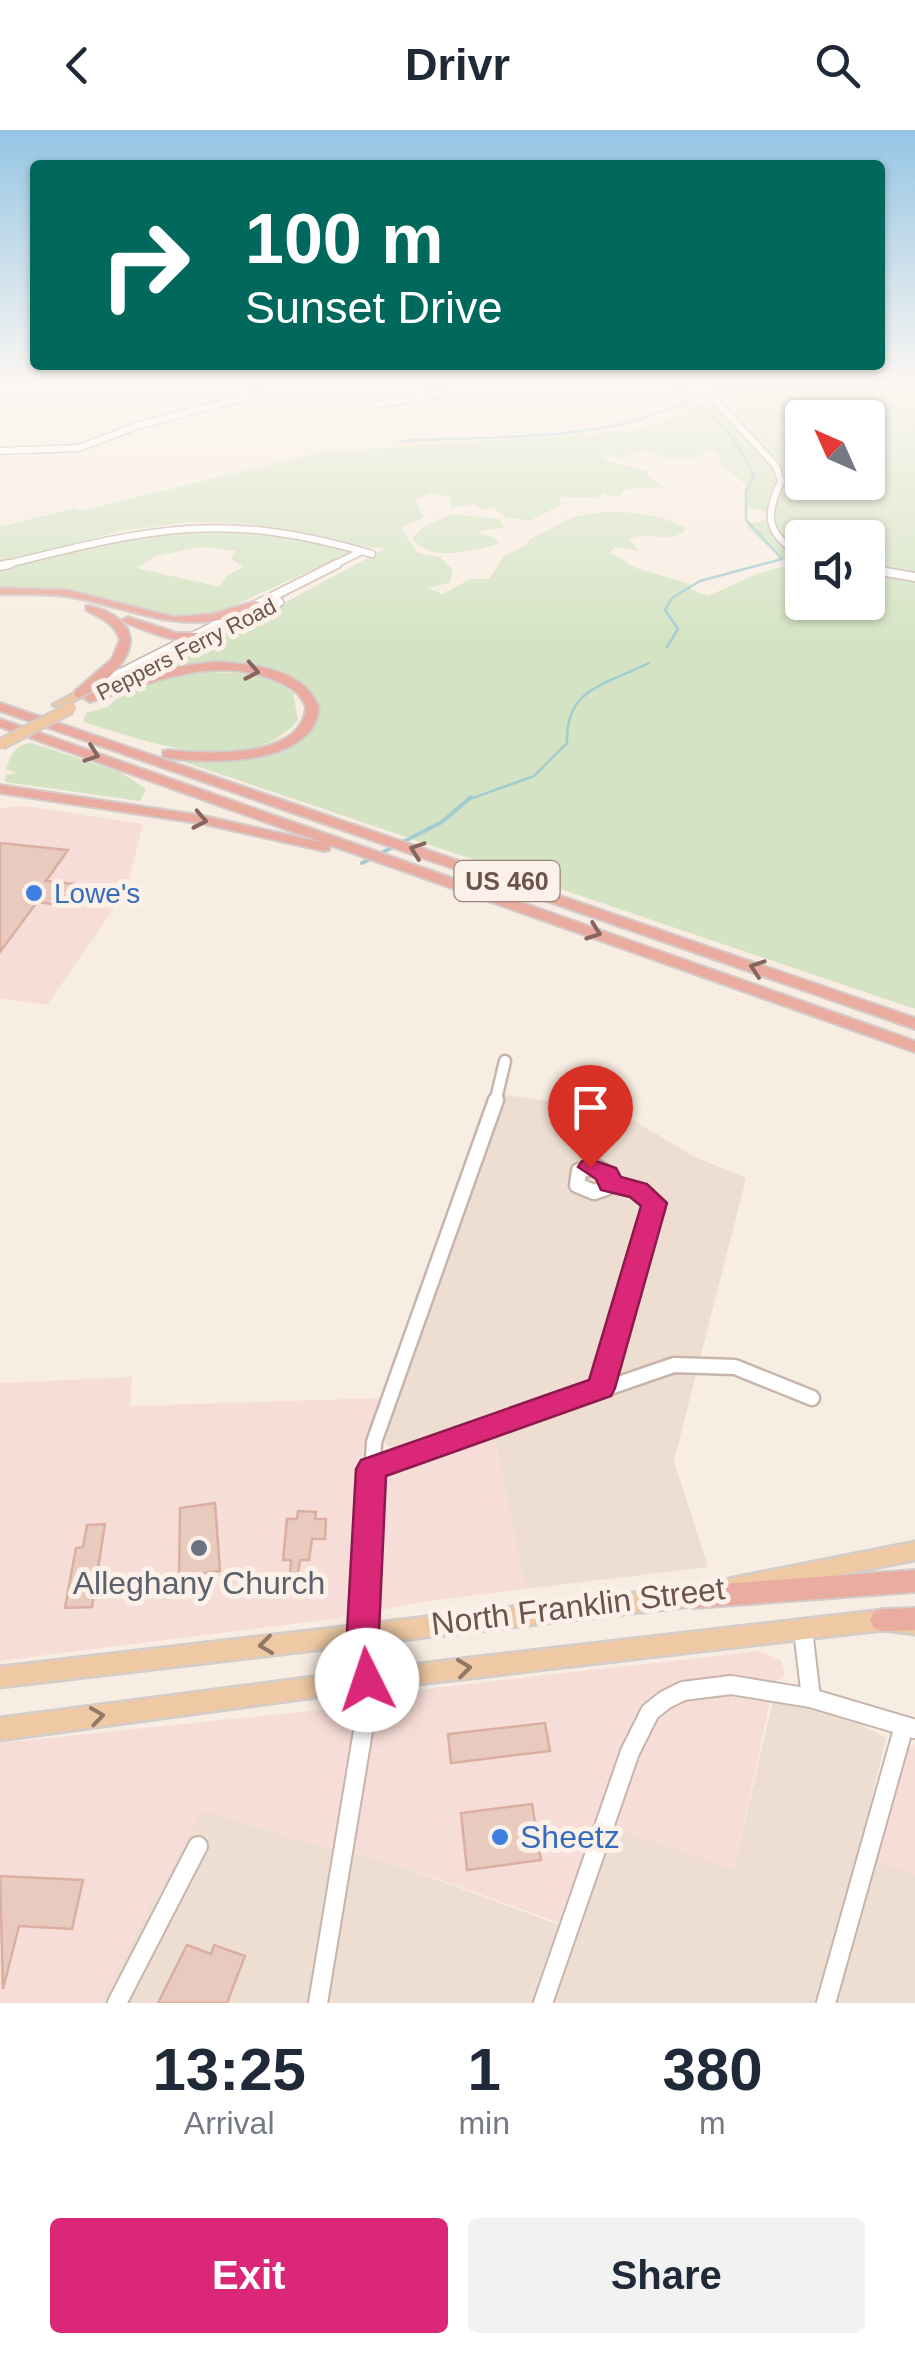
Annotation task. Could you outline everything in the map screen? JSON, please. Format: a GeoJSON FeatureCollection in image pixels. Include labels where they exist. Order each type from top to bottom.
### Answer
{"type":"FeatureCollection","features":[{"type":"Feature","properties":{"kind":"highway"},"geometry":{"type":"LineString","coordinates":[[0,591],[68,592],[174,620],[213,618],[256,604]]}},
{"type":"Feature","properties":{"kind":"highway"},"geometry":{"type":"LineString","coordinates":[[0,599],[53,600],[189,638],[211,636]]}},
{"type":"Feature","properties":{"kind":"highway"},"geometry":{"type":"LineString","coordinates":[[84,696],[111,670],[127,640],[117,623],[90,608]]}},
{"type":"Feature","properties":{"kind":"highway"},"geometry":{"type":"LineString","coordinates":[[84,696],[157,674],[222,666],[281,678],[308,696],[313,712],[300,734],[242,756],[187,757],[98,738]]}},
{"type":"Feature","properties":{"kind":"highway","name":"US 460"},"geometry":{"type":"LineString","coordinates":[[0,708],[98,738],[795,982],[915,1020]]}},
{"type":"Feature","properties":{"kind":"highway","name":"US 460"},"geometry":{"type":"LineString","coordinates":[[0,723],[710,974],[914,1055]]}},
{"type":"Feature","properties":{"kind":"highway"},"geometry":{"type":"LineString","coordinates":[[0,789],[204,820],[436,876]]}},
{"type":"Feature","properties":{"kind":"highway"},"geometry":{"type":"LineString","coordinates":[[694,1597],[915,1581]]}},
{"type":"Feature","properties":{"kind":"highway"},"geometry":{"type":"LineString","coordinates":[[884,1620],[915,1622]]}},
{"type":"Feature","properties":{"kind":"main road","name":"Peppers Ferry Road"},"geometry":{"type":"LineString","coordinates":[[0,744],[84,696]]}},
{"type":"Feature","properties":{"kind":"main road","name":"Peppers Ferry Road"},"geometry":{"type":"LineString","coordinates":[[0,734],[65,706]]}},
{"type":"Feature","properties":{"kind":"main road","name":"North Franklin Street"},"geometry":{"type":"LineString","coordinates":[[0,1677],[363,1632],[694,1597],[770,1577],[915,1551]]}},
{"type":"Feature","properties":{"kind":"main road","name":"North Franklin Street"},"geometry":{"type":"LineString","coordinates":[[0,1729],[367,1680],[884,1620]]}},
{"type":"Feature","properties":{"kind":"street"},"geometry":{"type":"LineString","coordinates":[[778,472],[781,480],[770,504],[771,521],[785,543]]}},
{"type":"Feature","properties":{"kind":"street"},"geometry":{"type":"LineString","coordinates":[[0,566],[114,535],[200,523],[278,529],[367,553]]}},
{"type":"Feature","properties":{"kind":"street","name":"Peppers Ferry Road"},"geometry":{"type":"LineString","coordinates":[[84,696],[256,604],[367,553]]}},
{"type":"Feature","properties":{"kind":"street","name":"Peppers Ferry Road"},"geometry":{"type":"LineString","coordinates":[[84,696],[211,636],[367,553]]}},
{"type":"Feature","properties":{"kind":"street"},"geometry":{"type":"LineString","coordinates":[[885,573],[915,577]]}},
{"type":"Feature","properties":{"kind":"street"},"geometry":{"type":"LineString","coordinates":[[318,2003],[349,1835],[367,1680],[363,1632],[374,1442],[492,1118],[505,1061]]}},
{"type":"Feature","properties":{"kind":"street"},"geometry":{"type":"LineString","coordinates":[[601,1388],[654,1211],[647,1195],[610,1184]]}},
{"type":"Feature","properties":{"kind":"street"},"geometry":{"type":"LineString","coordinates":[[371,1469],[687,1361],[756,1370],[812,1398]]}},
{"type":"Feature","properties":{"kind":"street"},"geometry":{"type":"LineString","coordinates":[[804,1630],[812,1698]]}},
{"type":"Feature","properties":{"kind":"street"},"geometry":{"type":"LineString","coordinates":[[543,2003],[630,1752],[650,1712],[683,1690],[731,1686],[812,1698],[910,1727],[826,2003]]}},
{"type":"Feature","properties":{"kind":"street"},"geometry":{"type":"LineString","coordinates":[[116,2003],[198,1846]]}},
{"type":"Feature","properties":{"kind":"shaded area"},"geometry":{"type":"Polygon","coordinates":[[[25,806],[143,824],[126,891],[47,1005],[0,998],[0,808],[25,806]]]}},
{"type":"Feature","properties":{"kind":"shaded area"},"geometry":{"type":"Polygon","coordinates":[[[500,1094],[619,1112],[695,1157],[746,1178],[674,1461],[708,1567],[525,1589],[494,1436],[485,1422],[401,1452],[385,1444],[396,1398],[495,1129],[500,1094]]]}},
{"type":"Feature","properties":{"kind":"shaded area"},"geometry":{"type":"Polygon","coordinates":[[[132,1377],[130,1406],[384,1398],[364,1442],[360,1475],[389,1475],[494,1436],[525,1589],[422,1602],[340,1618],[0,1661],[0,1383],[132,1377]]]}},
{"type":"Feature","properties":{"kind":"shaded area"},"geometry":{"type":"Polygon","coordinates":[[[758,1651],[781,1660],[785,1675],[774,1683],[734,1870],[596,1821],[560,1923],[382,1859],[323,1847],[203,1810],[99,2003],[0,2003],[0,1743],[320,1710],[434,1688],[758,1651]]]}},
{"type":"Feature","properties":{"kind":"shaded area"},"geometry":{"type":"Polygon","coordinates":[[[773,1700],[850,1719],[886,1738],[859,1852],[915,1875],[915,2003],[99,2003],[202,1810],[323,1847],[381,1859],[576,1931],[612,1827],[734,1869],[773,1700]]]}},
{"type":"Feature","properties":{"kind":"shaded area"},"geometry":{"type":"Polygon","coordinates":[[[915,1744],[915,1875],[871,1857],[905,1752],[915,1744]]]}},
{"type":"Feature","properties":{"kind":"green space"},"geometry":{"type":"Polygon","coordinates":[[[238,472],[649,472],[648,476],[663,487],[626,489],[619,497],[602,493],[601,498],[561,497],[558,500],[563,504],[530,521],[506,518],[493,507],[485,510],[473,504],[451,508],[450,497],[432,493],[414,499],[424,517],[401,528],[418,553],[440,557],[453,570],[449,583],[427,588],[443,594],[470,579],[489,579],[504,556],[561,523],[585,515],[615,512],[662,518],[687,529],[673,536],[629,539],[639,551],[616,547],[610,552],[636,568],[690,584],[690,589],[708,596],[785,566],[785,620],[885,620],[885,574],[915,579],[915,1009],[173,758],[234,758],[301,735],[313,696],[281,675],[218,665],[158,671],[386,548],[359,547],[253,524],[190,522],[120,531],[0,564],[0,527],[75,508],[80,511],[238,472]]]}},
{"type":"Feature","properties":{"kind":"green space"},"geometry":{"type":"Polygon","coordinates":[[[730,472],[775,472],[778,484],[767,512],[745,507],[745,484],[730,472]]]}},
{"type":"Feature","properties":{"kind":"green space"},"geometry":{"type":"Polygon","coordinates":[[[781,472],[785,472],[785,500],[885,500],[885,472],[915,472],[915,576],[885,571],[885,520],[785,520],[785,538],[777,530],[773,506],[782,489],[781,472]]]}},
{"type":"Feature","properties":{"kind":"green space"},"geometry":{"type":"Polygon","coordinates":[[[452,514],[499,519],[504,527],[476,532],[496,538],[498,544],[441,553],[412,539],[423,527],[452,514]]]}},
{"type":"Feature","properties":{"kind":"green space"},"geometry":{"type":"Polygon","coordinates":[[[766,520],[785,547],[785,561],[747,524],[766,520]]]}},
{"type":"Feature","properties":{"kind":"green space"},"geometry":{"type":"Polygon","coordinates":[[[187,525],[272,530],[351,552],[213,615],[171,618],[68,589],[0,588],[0,568],[122,535],[187,525]],[[201,547],[156,556],[137,568],[219,587],[227,576],[243,567],[231,559],[236,551],[201,547]]]}},
{"type":"Feature","properties":{"kind":"green space"},"geometry":{"type":"Polygon","coordinates":[[[185,672],[242,674],[281,685],[293,693],[298,720],[276,739],[251,749],[223,753],[165,746],[83,722],[86,713],[108,707],[122,694],[185,672]]]}},
{"type":"Feature","properties":{"kind":"green space"},"geometry":{"type":"Polygon","coordinates":[[[32,743],[120,772],[146,789],[140,801],[5,782],[5,775],[16,773],[6,769],[15,751],[32,743]]]}},
{"type":"Feature","properties":{"kind":"building","name":"Lowe's"},"geometry":{"type":"Polygon","coordinates":[[[0,843],[68,850],[46,881],[75,884],[60,905],[37,902],[0,952],[0,843]]]}},
{"type":"Feature","properties":{"kind":"building","name":"Alleghany Church"},"geometry":{"type":"Polygon","coordinates":[[[215,1503],[220,1571],[179,1577],[180,1508],[215,1503]]]}},
{"type":"Feature","properties":{"kind":"building","name":"Alleghany Church"},"geometry":{"type":"Polygon","coordinates":[[[298,1511],[316,1512],[315,1519],[326,1519],[325,1539],[312,1539],[309,1560],[300,1560],[297,1579],[290,1578],[291,1560],[283,1560],[287,1519],[297,1519],[298,1511]]]}},
{"type":"Feature","properties":{"kind":"building"},"geometry":{"type":"Polygon","coordinates":[[[105,1524],[92,1607],[65,1608],[76,1548],[83,1547],[87,1525],[105,1524]]]}},
{"type":"Feature","properties":{"kind":"building","name":"Sheetz"},"geometry":{"type":"Polygon","coordinates":[[[545,1723],[550,1751],[451,1763],[448,1734],[545,1723]]]}},
{"type":"Feature","properties":{"kind":"building","name":"Sheetz"},"geometry":{"type":"Polygon","coordinates":[[[532,1804],[541,1860],[467,1870],[461,1813],[532,1804]]]}},
{"type":"Feature","properties":{"kind":"building"},"geometry":{"type":"Polygon","coordinates":[[[0,1876],[83,1880],[72,1929],[19,1926],[3,1989],[0,1876]]]}},
{"type":"Feature","properties":{"kind":"building"},"geometry":{"type":"Polygon","coordinates":[[[187,1945],[211,1954],[214,1945],[245,1956],[227,2003],[158,2003],[187,1945]]]}},
{"type":"Feature","properties":{"kind":"waterway"},"geometry":{"type":"LineString","coordinates":[[667,647],[678,629],[665,610],[672,598],[700,581],[782,559],[746,520],[746,491],[752,472]]}},
{"type":"Feature","properties":{"kind":"waterway"},"geometry":{"type":"LineString","coordinates":[[468,800],[534,776],[567,743],[568,725],[580,699],[603,683],[649,663]]}},
{"type":"Feature","properties":{"kind":"waterway"},"geometry":{"type":"LineString","coordinates":[[468,800],[471,797]]}},
{"type":"Feature","properties":{"kind":"waterway"},"geometry":{"type":"LineString","coordinates":[[362,863],[442,822],[468,800]]}},
{"type":"Feature","properties":{"kind":"place","name":"Lowe's"},"geometry":{"type":"Point","coordinates":[34,893]}},
{"type":"Feature","properties":{"kind":"place","name":"Alleghany Church"},"geometry":{"type":"Point","coordinates":[199,1548]}},
{"type":"Feature","properties":{"kind":"place","name":"Sheetz"},"geometry":{"type":"Point","coordinates":[500,1837]}},
{"type":"Feature","properties":{"kind":"route"},"geometry":{"type":"LineString","coordinates":[[367,1680],[363,1632],[371,1469],[601,1388],[654,1203],[638,1190],[610,1184],[608,1174],[590,1167]]}}]}
